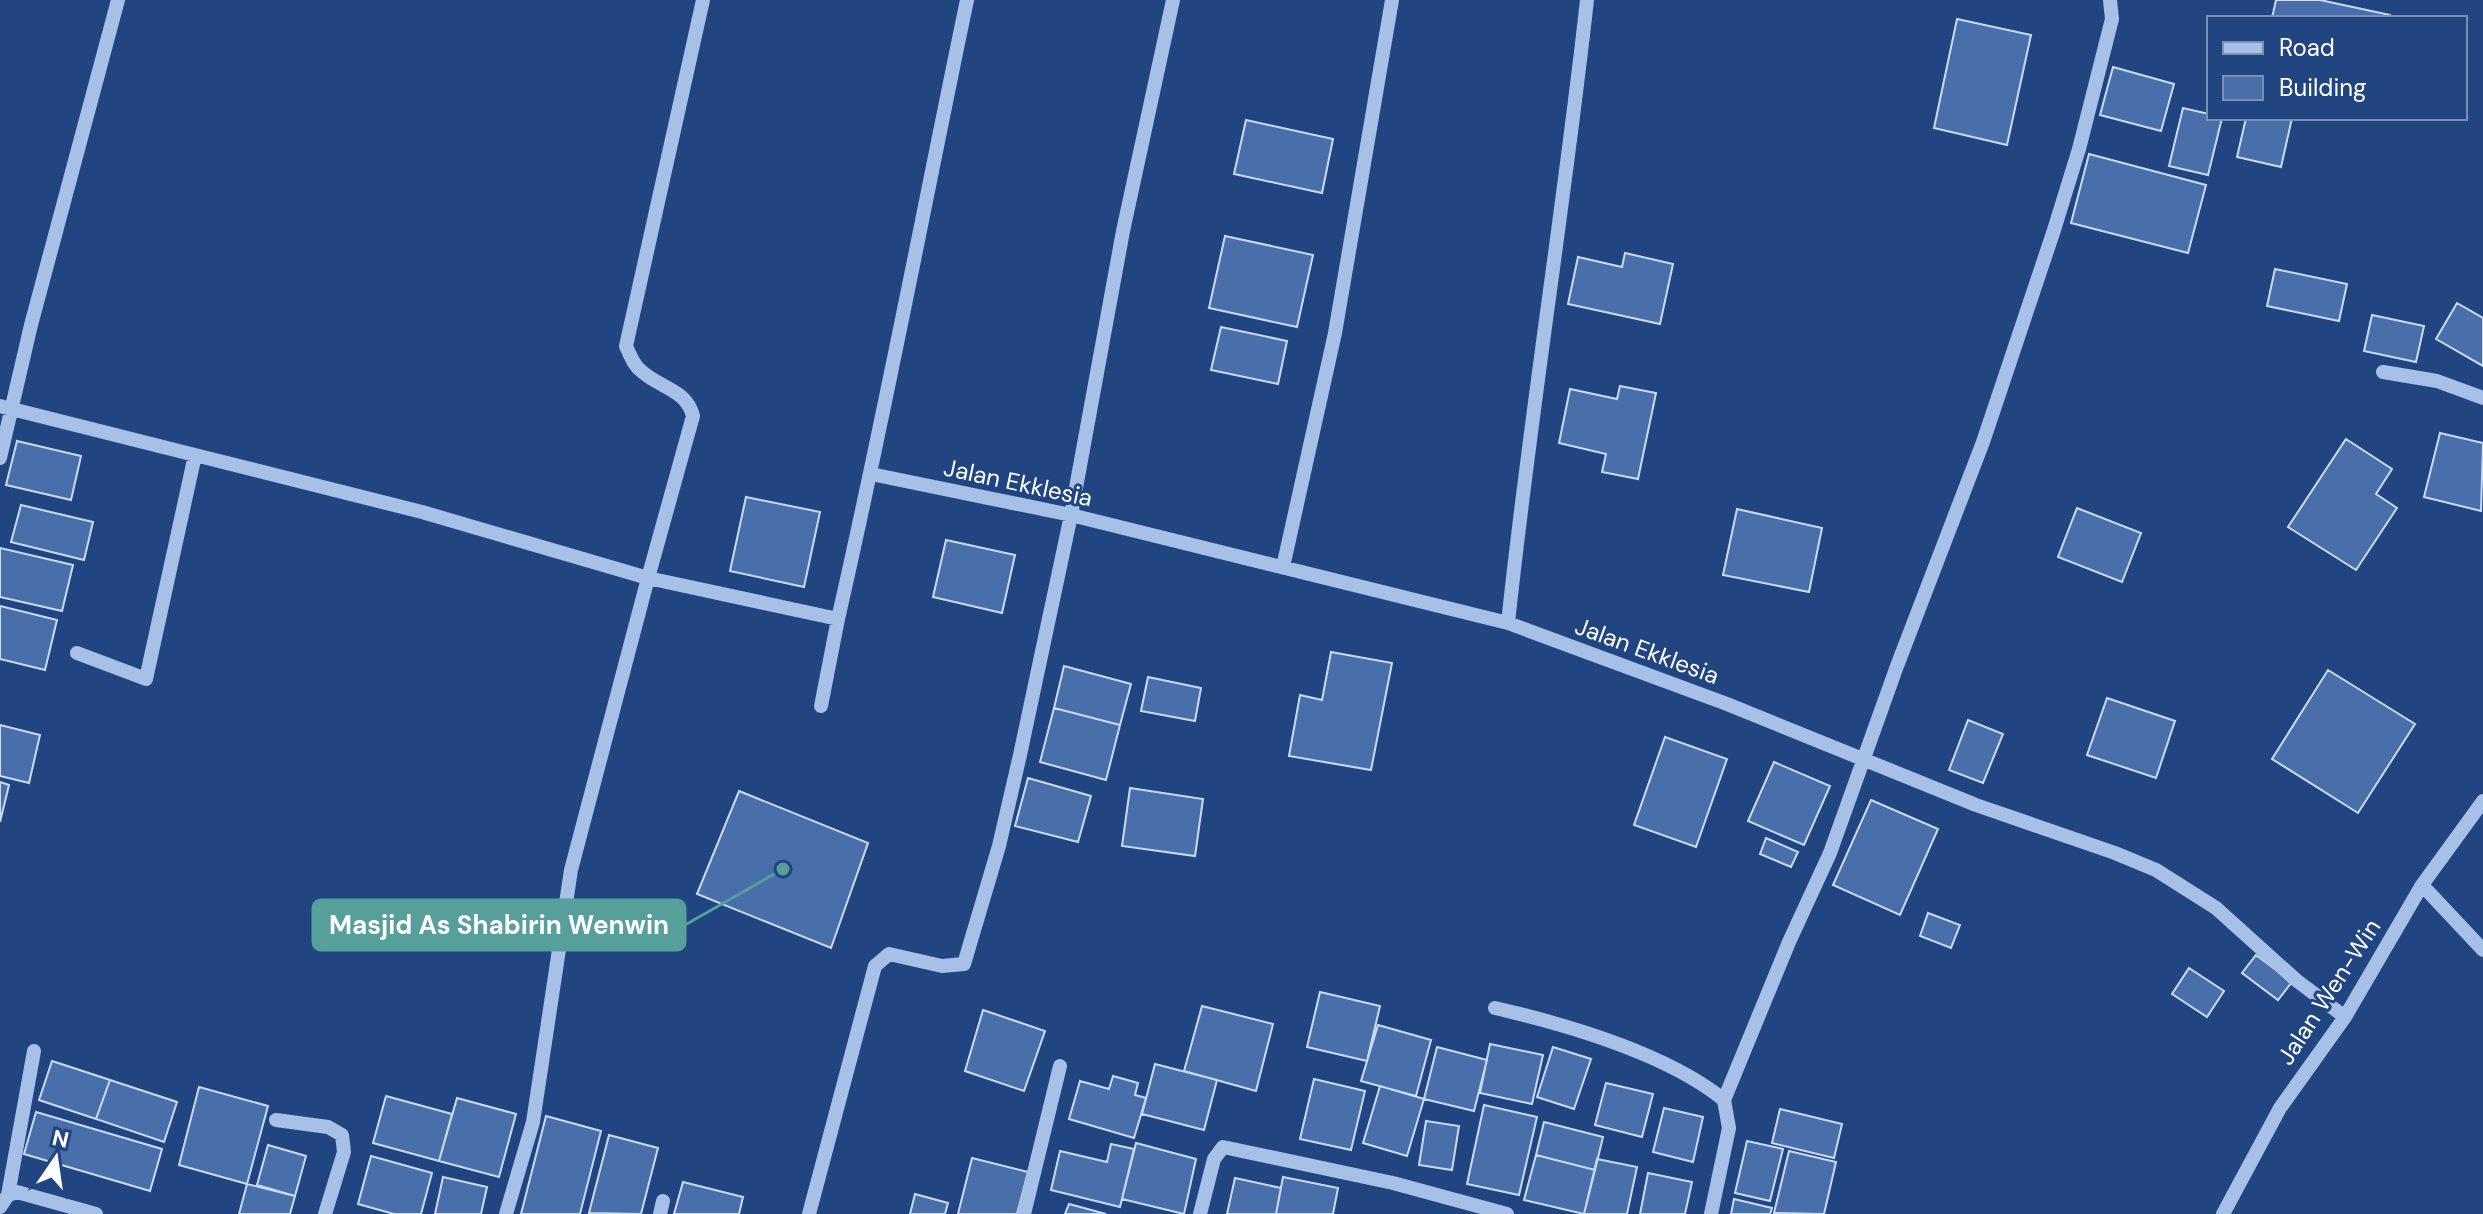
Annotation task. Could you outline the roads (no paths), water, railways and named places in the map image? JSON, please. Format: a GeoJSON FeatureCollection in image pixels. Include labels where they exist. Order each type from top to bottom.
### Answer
{"type":"FeatureCollection","features":[{"type":"Feature","properties":{"kind":"street"},"geometry":{"type":"LineString","coordinates":[[0,458],[6,408],[118,0]]}},
{"type":"Feature","properties":{"kind":"street"},"geometry":{"type":"LineString","coordinates":[[506,1214],[533,1122],[571,870],[693,416],[690,405],[676,391],[637,367],[626,346],[703,0]]}},
{"type":"Feature","properties":{"kind":"street"},"geometry":{"type":"LineString","coordinates":[[821,706],[967,0]]}},
{"type":"Feature","properties":{"kind":"street"},"geometry":{"type":"LineString","coordinates":[[809,1214],[875,966],[889,954],[942,966],[964,964],[999,846],[1071,515],[1123,231],[1173,0]]}},
{"type":"Feature","properties":{"kind":"street"},"geometry":{"type":"LineString","coordinates":[[1283,567],[1335,333],[1392,0]]}},
{"type":"Feature","properties":{"kind":"street"},"geometry":{"type":"LineString","coordinates":[[1508,623],[1587,0]]}},
{"type":"Feature","properties":{"kind":"street"},"geometry":{"type":"LineString","coordinates":[[1711,1214],[1729,1128],[1724,1100],[1789,942],[1830,853],[1983,442],[2079,149],[2112,19],[2110,0]]}},
{"type":"Feature","properties":{"kind":"street"},"geometry":{"type":"LineString","coordinates":[[2383,372],[2437,381],[2483,398]]}},
{"type":"Feature","properties":{"kind":"street"},"geometry":{"type":"LineString","coordinates":[[6,408],[422,512],[648,578],[838,619]]}},
{"type":"Feature","properties":{"kind":"street"},"geometry":{"type":"LineString","coordinates":[[77,653],[146,679],[195,455]]}},
{"type":"Feature","properties":{"kind":"street","name":"Jalan Ekklesia"},"geometry":{"type":"LineString","coordinates":[[871,474],[1071,515],[1508,623],[1727,704],[1976,805],[2156,870],[2216,908],[2296,980],[2345,1017]]}},
{"type":"Feature","properties":{"kind":"street","name":"Jalan Wen-Win"},"geometry":{"type":"LineString","coordinates":[[2223,1214],[2280,1108],[2345,1017],[2422,885],[2483,801]]}},
{"type":"Feature","properties":{"kind":"street"},"geometry":{"type":"LineString","coordinates":[[2422,885],[2483,950]]}},
{"type":"Feature","properties":{"kind":"street"},"geometry":{"type":"LineString","coordinates":[[1495,1008],[1592,1035],[1646,1056],[1706,1085],[1724,1100]]}},
{"type":"Feature","properties":{"kind":"street"},"geometry":{"type":"LineString","coordinates":[[4,1201],[34,1051]]}},
{"type":"Feature","properties":{"kind":"street"},"geometry":{"type":"LineString","coordinates":[[1024,1214],[1060,1066]]}},
{"type":"Feature","properties":{"kind":"street"},"geometry":{"type":"LineString","coordinates":[[276,1120],[328,1127],[342,1135],[344,1152],[325,1214]]}},
{"type":"Feature","properties":{"kind":"street"},"geometry":{"type":"LineString","coordinates":[[1200,1214],[1214,1159],[1223,1147],[1393,1183],[1507,1214]]}},
{"type":"Feature","properties":{"kind":"street"},"geometry":{"type":"LineString","coordinates":[[4,1201],[17,1192],[96,1214]]}},
{"type":"Feature","properties":{"kind":"place","name":"Masjid As Shabirin Wenwin"},"geometry":{"type":"Point","coordinates":[783,869]}}]}
